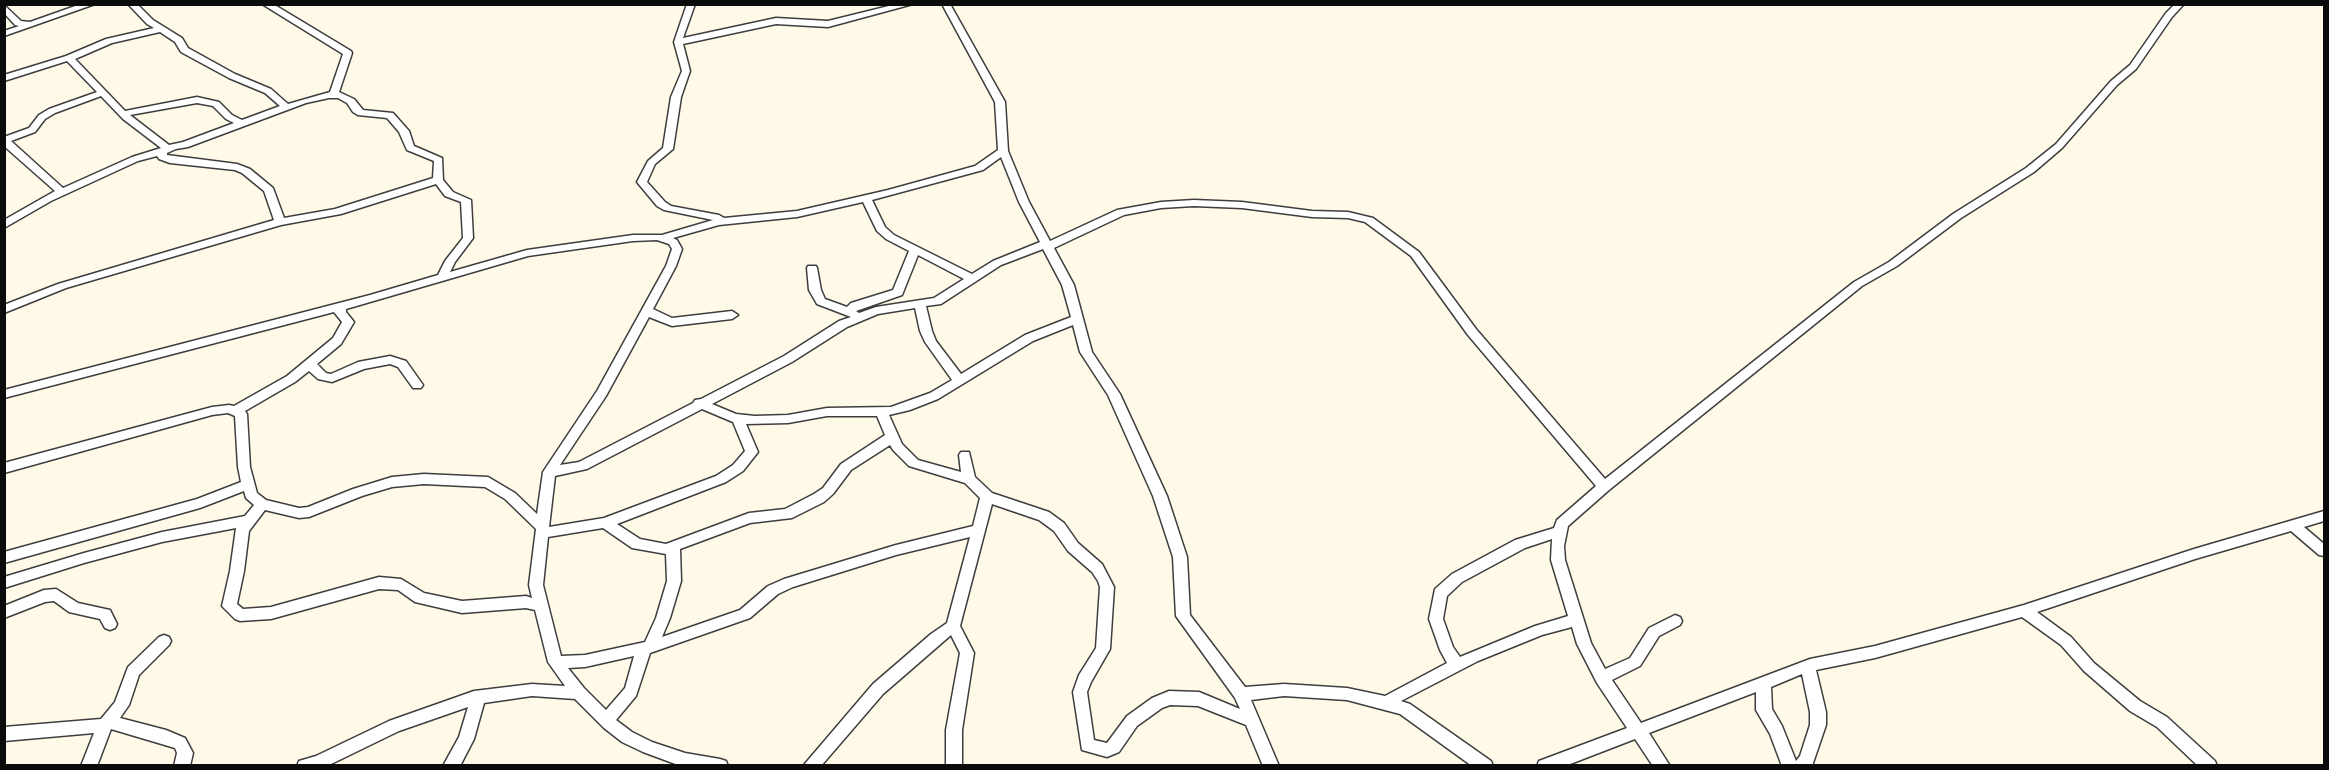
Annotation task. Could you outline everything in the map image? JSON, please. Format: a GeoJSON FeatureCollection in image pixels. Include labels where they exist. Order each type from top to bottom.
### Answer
{"type":"FeatureCollection","features":[{"type":"Feature","properties":{"kind":"street"},"geometry":{"type":"LineString","coordinates":[[4,34],[90,4]]}},
{"type":"Feature","properties":{"kind":"street"},"geometry":{"type":"LineString","coordinates":[[132,4],[150,22],[178,40],[184,50],[209,61],[232,76],[268,91],[286,107]]}},
{"type":"Feature","properties":{"kind":"street"},"geometry":{"type":"LineString","coordinates":[[266,4],[348,53],[334,94]]}},
{"type":"Feature","properties":{"kind":"street"},"geometry":{"type":"LineString","coordinates":[[691,4],[678,42],[686,71],[676,97],[668,149],[651,163],[642,182],[661,204],[668,208],[729,220]]}},
{"type":"Feature","properties":{"kind":"street"},"geometry":{"type":"LineString","coordinates":[[678,42],[776,21],[828,24],[909,4]]}},
{"type":"Feature","properties":{"kind":"street"},"geometry":{"type":"LineString","coordinates":[[946,4],[1000,102],[1003,152],[1046,246],[1068,285],[1086,352],[1114,394],[1160,496],[1179,557],[1183,616],[1241,694],[1271,765]]}},
{"type":"Feature","properties":{"kind":"street"},"geometry":{"type":"LineString","coordinates":[[1662,765],[1636,731],[1602,678],[1576,620],[1558,560],[1558,532],[1568,517],[1858,285],[1893,264],[1956,216],[2030,170],[2059,146],[2114,83],[2133,67],[2169,15],[2180,4]]}},
{"type":"Feature","properties":{"kind":"street"},"geometry":{"type":"LineString","coordinates":[[4,7],[18,23],[30,26]]}},
{"type":"Feature","properties":{"kind":"street"},"geometry":{"type":"LineString","coordinates":[[4,78],[69,58],[109,41],[163,29]]}},
{"type":"Feature","properties":{"kind":"street"},"geometry":{"type":"LineString","coordinates":[[69,58],[123,114],[166,150]]}},
{"type":"Feature","properties":{"kind":"street"},"geometry":{"type":"LineString","coordinates":[[62,192],[4,140],[32,130],[42,117],[52,111],[102,93]]}},
{"type":"Feature","properties":{"kind":"street"},"geometry":{"type":"LineString","coordinates":[[4,225],[62,192],[135,159],[242,124],[310,98],[334,94],[351,101],[356,110],[361,113],[390,115],[404,132],[410,148],[439,160],[438,180],[448,194],[466,200],[468,238],[450,261],[443,276]]}},
{"type":"Feature","properties":{"kind":"street"},"geometry":{"type":"LineString","coordinates":[[123,114],[203,100],[216,104],[229,117],[242,124]]}},
{"type":"Feature","properties":{"kind":"street"},"geometry":{"type":"LineString","coordinates":[[166,150],[162,157],[170,160],[237,167],[246,171],[269,190],[280,222]]}},
{"type":"Feature","properties":{"kind":"street"},"geometry":{"type":"LineString","coordinates":[[4,394],[340,306],[527,253],[586,243],[663,238],[697,226],[729,220],[797,214],[979,168],[1003,152]]}},
{"type":"Feature","properties":{"kind":"street"},"geometry":{"type":"LineString","coordinates":[[4,309],[54,289],[280,222],[337,212],[438,180]]}},
{"type":"Feature","properties":{"kind":"street"},"geometry":{"type":"LineString","coordinates":[[866,198],[881,229],[914,251],[971,278]]}},
{"type":"Feature","properties":{"kind":"street"},"geometry":{"type":"LineString","coordinates":[[549,472],[582,466],[699,403],[788,359],[861,316],[886,308],[920,305],[942,299],[997,263],[1046,246],[1121,212],[1161,205],[1194,203],[1251,206],[1369,220],[1415,254],[1472,332],[1604,487]]}},
{"type":"Feature","properties":{"kind":"street"},"geometry":{"type":"LineString","coordinates":[[663,238],[673,243],[677,249],[671,266],[602,393],[549,472],[536,585],[555,662],[579,693],[627,737],[685,763],[720,765]]}},
{"type":"Feature","properties":{"kind":"street"},"geometry":{"type":"LineString","coordinates":[[848,312],[855,306],[898,292],[914,251]]}},
{"type":"Feature","properties":{"kind":"street"},"geometry":{"type":"LineString","coordinates":[[812,268],[815,290],[821,301],[861,316]]}},
{"type":"Feature","properties":{"kind":"street"},"geometry":{"type":"LineString","coordinates":[[920,305],[931,342],[959,381]]}},
{"type":"Feature","properties":{"kind":"street"},"geometry":{"type":"LineString","coordinates":[[4,468],[222,409],[237,410],[278,388],[339,339],[348,322],[340,313],[340,306]]}},
{"type":"Feature","properties":{"kind":"street"},"geometry":{"type":"LineString","coordinates":[[647,311],[672,322],[732,315]]}},
{"type":"Feature","properties":{"kind":"street"},"geometry":{"type":"LineString","coordinates":[[699,403],[739,419],[772,420],[827,412],[881,411],[916,404],[959,381],[1029,338],[1078,319]]}},
{"type":"Feature","properties":{"kind":"street"},"geometry":{"type":"LineString","coordinates":[[309,364],[321,376],[332,378],[362,365],[390,360],[402,364],[417,385]]}},
{"type":"Feature","properties":{"kind":"street"},"geometry":{"type":"LineString","coordinates":[[237,410],[241,414],[241,450],[251,495],[262,504],[299,513],[309,512],[358,492],[400,481],[488,482],[510,496],[543,530]]}},
{"type":"Feature","properties":{"kind":"street"},"geometry":{"type":"LineString","coordinates":[[881,411],[897,447],[914,463],[969,479],[987,497],[1044,516],[1059,527],[1073,547],[1097,568],[1104,579],[1107,595],[1103,650],[1084,680],[1080,692],[1087,745],[1107,750],[1114,747],[1132,721],[1157,703],[1169,698],[1199,699],[1252,721]]}},
{"type":"Feature","properties":{"kind":"street"},"geometry":{"type":"LineString","coordinates":[[543,530],[605,523],[709,484],[738,468],[752,452],[741,429],[739,419]]}},
{"type":"Feature","properties":{"kind":"street"},"geometry":{"type":"LineString","coordinates":[[605,523],[637,544],[653,549],[673,547],[749,518],[787,514],[799,510],[828,490],[839,474],[853,462],[892,437]]}},
{"type":"Feature","properties":{"kind":"street"},"geometry":{"type":"LineString","coordinates":[[965,455],[969,479]]}},
{"type":"Feature","properties":{"kind":"street"},"geometry":{"type":"LineString","coordinates":[[4,558],[218,497],[249,484]]}},
{"type":"Feature","properties":{"kind":"street"},"geometry":{"type":"LineString","coordinates":[[811,765],[878,689],[953,626],[987,497]]}},
{"type":"Feature","properties":{"kind":"street"},"geometry":{"type":"LineString","coordinates":[[262,504],[242,530],[237,571],[229,606],[245,617],[271,613],[379,583],[401,585],[420,598],[462,607],[526,602],[542,606]]}},
{"type":"Feature","properties":{"kind":"street"},"geometry":{"type":"LineString","coordinates":[[1545,765],[1808,666],[1875,652],[2024,611],[2194,554],[2325,516]]}},
{"type":"Feature","properties":{"kind":"street"},"geometry":{"type":"LineString","coordinates":[[4,583],[162,537],[247,521]]}},
{"type":"Feature","properties":{"kind":"street"},"geometry":{"type":"LineString","coordinates":[[2294,526],[2325,551]]}},
{"type":"Feature","properties":{"kind":"street"},"geometry":{"type":"LineString","coordinates":[[555,662],[585,662],[647,648],[745,614],[774,590],[789,583],[897,550],[980,529]]}},
{"type":"Feature","properties":{"kind":"street"},"geometry":{"type":"LineString","coordinates":[[1457,665],[1447,650],[1436,619],[1440,593],[1457,578],[1520,544],[1558,532]]}},
{"type":"Feature","properties":{"kind":"street"},"geometry":{"type":"LineString","coordinates":[[607,720],[631,691],[647,648],[663,618],[674,581],[673,547]]}},
{"type":"Feature","properties":{"kind":"street"},"geometry":{"type":"LineString","coordinates":[[4,612],[44,596],[56,595],[74,608],[105,614],[110,624]]}},
{"type":"Feature","properties":{"kind":"street"},"geometry":{"type":"LineString","coordinates":[[2024,611],[2066,641],[2089,667],[2135,706],[2162,722],[2209,765]]}},
{"type":"Feature","properties":{"kind":"street"},"geometry":{"type":"LineString","coordinates":[[1387,703],[1457,665],[1530,634],[1576,620]]}},
{"type":"Feature","properties":{"kind":"street"},"geometry":{"type":"LineString","coordinates":[[1602,678],[1635,662],[1654,632],[1675,621]]}},
{"type":"Feature","properties":{"kind":"street"},"geometry":{"type":"LineString","coordinates":[[953,626],[967,652],[954,730],[954,765]]}},
{"type":"Feature","properties":{"kind":"street"},"geometry":{"type":"LineString","coordinates":[[89,765],[106,723],[121,705],[133,671],[164,640]]}},
{"type":"Feature","properties":{"kind":"street"},"geometry":{"type":"LineString","coordinates":[[1801,765],[1807,760],[1818,725],[1818,712],[1808,666]]}},
{"type":"Feature","properties":{"kind":"street"},"geometry":{"type":"LineString","coordinates":[[1763,683],[1764,710],[1777,731],[1790,765]]}},
{"type":"Feature","properties":{"kind":"street"},"geometry":{"type":"LineString","coordinates":[[305,765],[319,762],[394,726],[478,697],[532,690],[579,693]]}},
{"type":"Feature","properties":{"kind":"street"},"geometry":{"type":"LineString","coordinates":[[1241,694],[1284,690],[1307,691],[1347,694],[1387,703],[1405,709],[1485,765]]}},
{"type":"Feature","properties":{"kind":"street"},"geometry":{"type":"LineString","coordinates":[[452,765],[466,739],[478,697]]}},
{"type":"Feature","properties":{"kind":"street"},"geometry":{"type":"LineString","coordinates":[[4,734],[106,723],[166,737],[180,743],[185,753],[182,765]]}}]}
